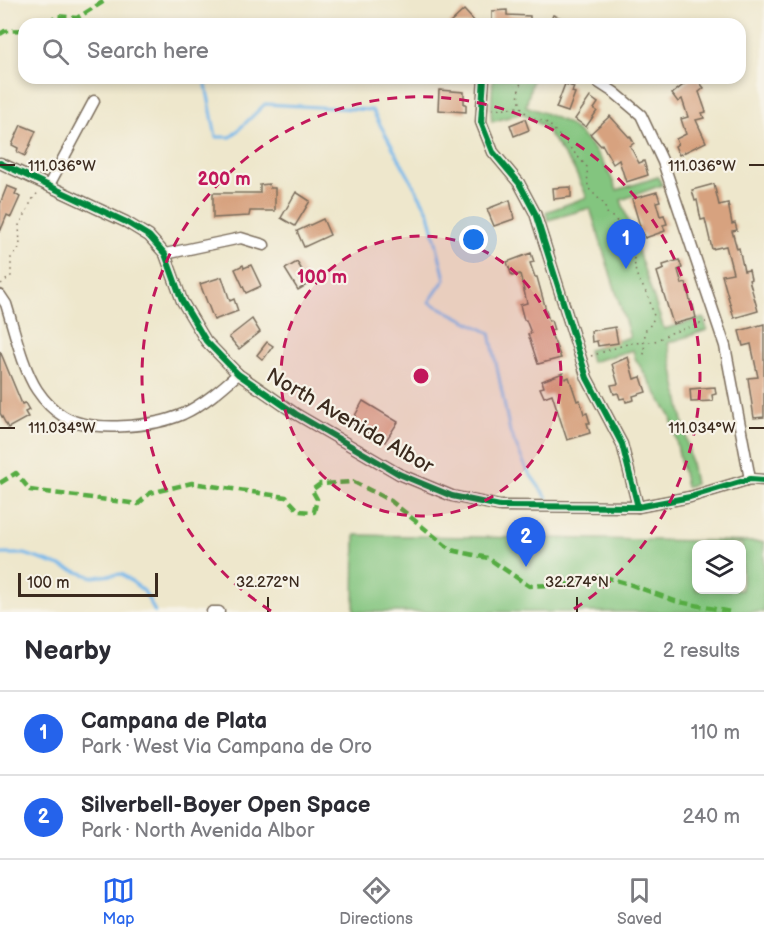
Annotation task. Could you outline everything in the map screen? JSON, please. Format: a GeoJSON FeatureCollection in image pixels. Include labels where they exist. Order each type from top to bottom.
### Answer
{"type":"FeatureCollection","features":[{"type":"Feature","properties":{"kind":"street"},"geometry":{"type":"LineString","coordinates":[[484,84],[481,122],[493,152],[519,183],[535,213],[587,378],[622,444],[638,507]]}},
{"type":"Feature","properties":{"kind":"street"},"geometry":{"type":"LineString","coordinates":[[601,84],[641,115],[663,162],[725,346],[750,479]]}},
{"type":"Feature","properties":{"kind":"street"},"geometry":{"type":"LineString","coordinates":[[49,185],[94,101]]}},
{"type":"Feature","properties":{"kind":"street"},"geometry":{"type":"LineString","coordinates":[[0,163],[126,222],[149,236],[165,254],[241,238],[264,245]]}},
{"type":"Feature","properties":{"kind":"street","name":"North Avenida Albor"},"geometry":{"type":"LineString","coordinates":[[165,254],[182,301],[206,341],[238,374],[296,414],[399,474],[452,496],[500,506],[638,507],[690,497],[750,479],[764,480]]}},
{"type":"Feature","properties":{"kind":"street"},"geometry":{"type":"LineString","coordinates":[[0,295],[6,304],[36,389],[51,407],[64,417],[90,425],[142,425],[181,415],[209,400],[238,374]]}},
{"type":"Feature","properties":{"kind":"street"},"geometry":{"type":"LineString","coordinates":[[212,612],[219,612]]}},
{"type":"Feature","properties":{"kind":"path"},"geometry":{"type":"LineString","coordinates":[[521,84],[519,94],[521,107],[528,116],[548,123],[586,167],[588,188],[604,204],[607,213],[616,220],[633,252],[636,274],[649,298],[654,316],[652,323],[645,331],[644,355]]}},
{"type":"Feature","properties":{"kind":"path"},"geometry":{"type":"LineString","coordinates":[[482,109],[521,107]]}},
{"type":"Feature","properties":{"kind":"path"},"geometry":{"type":"LineString","coordinates":[[0,284],[11,276],[11,258],[20,247],[19,224],[27,214],[33,198],[49,185]]}},
{"type":"Feature","properties":{"kind":"path"},"geometry":{"type":"LineString","coordinates":[[581,359],[630,343],[653,342],[671,333],[716,320]]}},
{"type":"Feature","properties":{"kind":"green space"},"geometry":{"type":"Polygon","coordinates":[[[493,84],[532,84],[526,106],[561,120],[575,129],[590,144],[608,171],[617,190],[658,177],[662,185],[621,200],[664,329],[704,318],[707,330],[668,343],[695,484],[686,487],[671,417],[635,358],[633,350],[591,362],[588,350],[630,337],[590,208],[548,220],[546,212],[587,197],[574,169],[544,127],[522,113],[492,122],[493,84]]]}},
{"type":"Feature","properties":{"kind":"green space"},"geometry":{"type":"Polygon","coordinates":[[[355,535],[692,541],[692,594],[746,594],[746,542],[764,542],[764,612],[354,612],[355,535]]]}},
{"type":"Feature","properties":{"kind":"building"},"geometry":{"type":"Polygon","coordinates":[[[464,10],[471,18],[455,18],[464,10]]]}},
{"type":"Feature","properties":{"kind":"building"},"geometry":{"type":"Polygon","coordinates":[[[507,10],[507,15],[530,16],[530,18],[492,18],[492,11],[507,10]]]}},
{"type":"Feature","properties":{"kind":"building"},"geometry":{"type":"Polygon","coordinates":[[[565,84],[574,87],[572,92],[575,93],[568,112],[556,108],[565,84]]]}},
{"type":"Feature","properties":{"kind":"building"},"geometry":{"type":"Polygon","coordinates":[[[684,84],[701,84],[704,88],[699,92],[706,112],[702,113],[704,118],[696,120],[706,142],[679,155],[675,146],[678,144],[676,139],[686,134],[681,119],[688,117],[682,99],[678,102],[672,94],[684,84]]]}},
{"type":"Feature","properties":{"kind":"building"},"geometry":{"type":"Polygon","coordinates":[[[439,90],[464,92],[466,112],[438,110],[439,90]]]}},
{"type":"Feature","properties":{"kind":"building"},"geometry":{"type":"Polygon","coordinates":[[[590,97],[598,103],[594,109],[597,111],[586,127],[575,119],[590,97]]]}},
{"type":"Feature","properties":{"kind":"building"},"geometry":{"type":"Polygon","coordinates":[[[610,116],[630,136],[634,143],[630,146],[639,163],[644,161],[648,175],[626,182],[619,160],[613,164],[602,144],[601,146],[590,134],[610,116]]]}},
{"type":"Feature","properties":{"kind":"building"},"geometry":{"type":"Polygon","coordinates":[[[525,119],[529,130],[514,136],[510,125],[525,119]]]}},
{"type":"Feature","properties":{"kind":"building"},"geometry":{"type":"Polygon","coordinates":[[[21,125],[36,131],[25,156],[17,152],[18,148],[12,145],[21,125]]]}},
{"type":"Feature","properties":{"kind":"building"},"geometry":{"type":"Polygon","coordinates":[[[269,184],[270,188],[275,188],[275,211],[250,211],[249,216],[213,218],[213,193],[260,193],[260,185],[269,184]]]}},
{"type":"Feature","properties":{"kind":"building"},"geometry":{"type":"Polygon","coordinates":[[[714,184],[719,205],[728,203],[732,224],[735,223],[737,230],[732,231],[737,249],[739,248],[744,271],[749,270],[751,279],[749,280],[758,311],[734,318],[722,275],[733,273],[726,246],[712,249],[705,219],[701,220],[697,200],[695,201],[692,190],[714,184]]]}},
{"type":"Feature","properties":{"kind":"building"},"geometry":{"type":"Polygon","coordinates":[[[7,186],[17,190],[15,194],[20,197],[11,217],[7,215],[0,232],[0,204],[7,186]]]}},
{"type":"Feature","properties":{"kind":"building"},"geometry":{"type":"Polygon","coordinates":[[[571,187],[571,197],[554,199],[553,188],[571,187]]]}},
{"type":"Feature","properties":{"kind":"building"},"geometry":{"type":"Polygon","coordinates":[[[296,192],[310,201],[295,226],[281,218],[296,192]]]}},
{"type":"Feature","properties":{"kind":"building"},"geometry":{"type":"Polygon","coordinates":[[[657,192],[660,201],[656,202],[660,216],[664,215],[667,224],[663,225],[665,231],[645,238],[643,233],[639,234],[637,227],[640,226],[632,199],[657,192]]]}},
{"type":"Feature","properties":{"kind":"building"},"geometry":{"type":"Polygon","coordinates":[[[510,200],[514,219],[494,226],[487,209],[510,200]]]}},
{"type":"Feature","properties":{"kind":"building"},"geometry":{"type":"Polygon","coordinates":[[[323,219],[330,235],[304,247],[297,231],[323,219]]]}},
{"type":"Feature","properties":{"kind":"building"},"geometry":{"type":"Polygon","coordinates":[[[531,253],[534,262],[530,263],[537,277],[549,321],[551,320],[554,330],[550,331],[561,358],[538,364],[528,334],[531,333],[520,305],[527,303],[520,274],[512,276],[507,262],[531,253]]]}},
{"type":"Feature","properties":{"kind":"building"},"geometry":{"type":"Polygon","coordinates":[[[679,260],[682,268],[678,270],[682,284],[686,283],[696,318],[673,324],[657,272],[664,269],[663,265],[679,260]]]}},
{"type":"Feature","properties":{"kind":"building"},"geometry":{"type":"Polygon","coordinates":[[[297,262],[310,283],[298,290],[285,269],[297,262]]]}},
{"type":"Feature","properties":{"kind":"building"},"geometry":{"type":"Polygon","coordinates":[[[243,265],[244,268],[251,265],[261,286],[246,293],[235,269],[243,265]]]}},
{"type":"Feature","properties":{"kind":"building"},"geometry":{"type":"Polygon","coordinates":[[[222,277],[230,301],[234,299],[238,311],[214,320],[200,284],[222,277]]]}},
{"type":"Feature","properties":{"kind":"building"},"geometry":{"type":"Polygon","coordinates":[[[252,319],[260,332],[239,349],[229,337],[252,319]]]}},
{"type":"Feature","properties":{"kind":"building"},"geometry":{"type":"Polygon","coordinates":[[[764,324],[764,417],[754,418],[748,378],[758,377],[751,344],[743,346],[739,331],[764,324]]]}},
{"type":"Feature","properties":{"kind":"building"},"geometry":{"type":"Polygon","coordinates":[[[615,327],[618,343],[598,346],[597,341],[592,342],[591,331],[615,327]]]}},
{"type":"Feature","properties":{"kind":"building"},"geometry":{"type":"Polygon","coordinates":[[[267,342],[273,346],[263,360],[257,355],[267,342]]]}},
{"type":"Feature","properties":{"kind":"building"},"geometry":{"type":"Polygon","coordinates":[[[0,351],[22,404],[25,403],[29,410],[25,412],[28,417],[8,428],[0,413],[0,351]]]}},
{"type":"Feature","properties":{"kind":"building"},"geometry":{"type":"Polygon","coordinates":[[[628,357],[634,379],[641,377],[646,392],[633,396],[634,400],[626,402],[625,398],[620,399],[618,393],[614,394],[611,385],[618,384],[612,364],[628,357]]]}},
{"type":"Feature","properties":{"kind":"building"},"geometry":{"type":"Polygon","coordinates":[[[563,373],[565,379],[569,377],[577,401],[580,400],[584,414],[587,413],[590,423],[587,423],[590,433],[567,440],[552,394],[544,397],[540,388],[544,387],[542,381],[563,373]]]}},
{"type":"Feature","properties":{"kind":"building"},"geometry":{"type":"Polygon","coordinates":[[[715,387],[716,394],[712,395],[713,401],[691,402],[690,389],[715,387]]]}},
{"type":"Feature","properties":{"kind":"building"},"geometry":{"type":"Polygon","coordinates":[[[363,401],[398,422],[385,442],[351,423],[363,401]]]}},
{"type":"Feature","properties":{"kind":"waterway"},"geometry":{"type":"LineString","coordinates":[[206,85],[216,137],[231,137],[265,104],[372,110],[429,213],[445,279],[429,302],[490,333],[510,432],[527,470],[547,498]]}},
{"type":"Feature","properties":{"kind":"waterway"},"geometry":{"type":"LineString","coordinates":[[0,554],[25,554],[93,577],[122,574],[144,591],[155,612]]}},
{"type":"Feature","properties":{"kind":"marked path"},"geometry":{"type":"LineString","coordinates":[[77,18],[106,0]]}},
{"type":"Feature","properties":{"kind":"marked path"},"geometry":{"type":"LineString","coordinates":[[55,18],[57,16],[77,18]]}},
{"type":"Feature","properties":{"kind":"marked path"},"geometry":{"type":"LineString","coordinates":[[0,34],[5,31],[18,30]]}},
{"type":"Feature","properties":{"kind":"marked path"},"geometry":{"type":"LineString","coordinates":[[0,483],[16,473],[30,490],[138,504],[150,493],[192,483],[286,497],[299,511],[314,512],[317,499],[312,490],[320,484],[354,482],[391,501],[451,550],[488,558],[529,586],[572,584],[601,576],[675,601],[730,612]]}},
{"type":"Feature","properties":{"kind":"cycle path"},"geometry":{"type":"LineString","coordinates":[[484,84],[481,122],[493,152],[519,183],[535,213],[587,378],[622,444],[638,507]]}},
{"type":"Feature","properties":{"kind":"cycle path"},"geometry":{"type":"LineString","coordinates":[[0,163],[126,222],[149,236],[165,254],[182,301],[206,341],[238,374],[296,414],[399,474],[452,496],[500,506],[638,507],[690,497],[750,479],[764,480]]}},
{"type":"Feature","properties":{"kind":"place","name":"Campana de Plata"},"geometry":{"type":"Point","coordinates":[626,269]}},
{"type":"Feature","properties":{"kind":"place","name":"Silverbell-Boyer Open Space"},"geometry":{"type":"Point","coordinates":[526,567]}}]}
